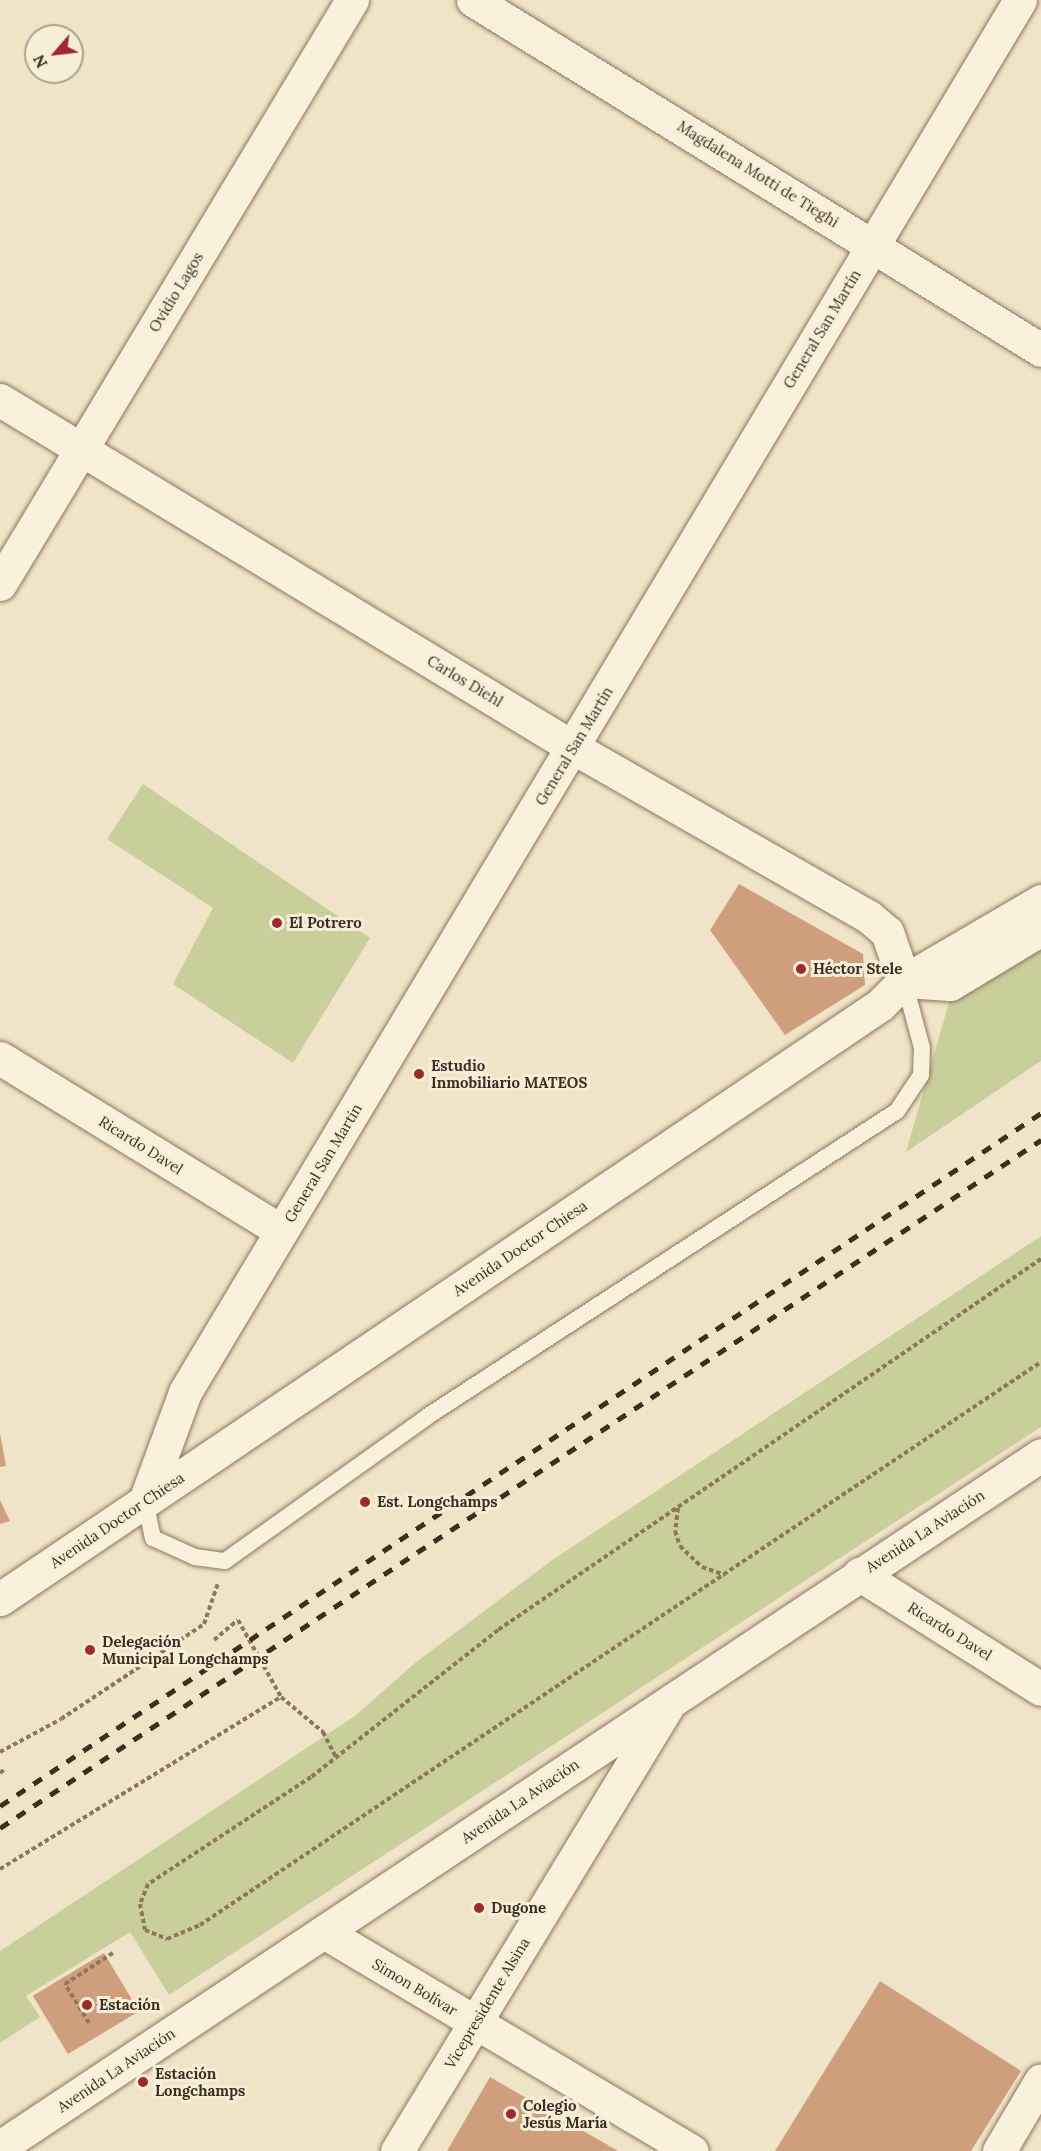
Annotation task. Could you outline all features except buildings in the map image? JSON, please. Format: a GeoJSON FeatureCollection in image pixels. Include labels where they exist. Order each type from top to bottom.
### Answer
{"type":"FeatureCollection","features":[{"type":"Feature","properties":{"kind":"street","name":"Ovidio Lagos"},"geometry":{"type":"LineString","coordinates":[[0,584],[352,0]]}},
{"type":"Feature","properties":{"kind":"street","name":"Magdalena Motti de Tieghi"},"geometry":{"type":"LineString","coordinates":[[473,0],[1041,350]]}},
{"type":"Feature","properties":{"kind":"street","name":"General San Martín"},"geometry":{"type":"LineString","coordinates":[[145,1501],[185,1392],[1020,0]]}},
{"type":"Feature","properties":{"kind":"street","name":"Carlos Diehl"},"geometry":{"type":"LineString","coordinates":[[0,400],[573,748],[869,917],[887,932],[904,981]]}},
{"type":"Feature","properties":{"kind":"street","name":"Avenida Doctor Chiesa"},"geometry":{"type":"LineString","coordinates":[[0,1599],[880,1005],[904,981],[1041,901]]}},
{"type":"Feature","properties":{"kind":"street"},"geometry":{"type":"LineString","coordinates":[[904,981],[950,984],[1041,929]]}},
{"type":"Feature","properties":{"kind":"street","name":"Ricardo Davel"},"geometry":{"type":"LineString","coordinates":[[0,1058],[281,1231]]}},
{"type":"Feature","properties":{"kind":"street","name":"Avenida La Aviación"},"geometry":{"type":"LineString","coordinates":[[0,2147],[1041,1455]]}},
{"type":"Feature","properties":{"kind":"street","name":"Ricardo Davel"},"geometry":{"type":"LineString","coordinates":[[859,1574],[1041,1689]]}},
{"type":"Feature","properties":{"kind":"street","name":"Vicepresidente Alsina"},"geometry":{"type":"LineString","coordinates":[[397,2151],[670,1702]]}},
{"type":"Feature","properties":{"kind":"street","name":"Simon Bolívar"},"geometry":{"type":"LineString","coordinates":[[324,1932],[692,2151]]}},
{"type":"Feature","properties":{"kind":"street"},"geometry":{"type":"LineString","coordinates":[[999,2151],[1041,2080]]}},
{"type":"Feature","properties":{"kind":"lane"},"geometry":{"type":"LineString","coordinates":[[145,1501],[153,1538],[179,1552],[225,1561],[428,1416],[897,1111],[921,1075],[922,1048],[904,981]]}},
{"type":"Feature","properties":{"kind":"path"},"geometry":{"type":"LineString","coordinates":[[1041,1259],[498,1630],[336,1757],[148,1884],[140,1904],[145,1929],[167,1939],[180,1937],[726,1575],[1041,1362]]}},
{"type":"Feature","properties":{"kind":"path"},"geometry":{"type":"LineString","coordinates":[[678,1507],[675,1531],[680,1546],[702,1567],[726,1575]]}},
{"type":"Feature","properties":{"kind":"path"},"geometry":{"type":"LineString","coordinates":[[0,1752],[61,1719],[204,1624],[225,1561]]}},
{"type":"Feature","properties":{"kind":"path"},"geometry":{"type":"LineString","coordinates":[[214,1640],[238,1620],[281,1697],[323,1732],[336,1757]]}},
{"type":"Feature","properties":{"kind":"path"},"geometry":{"type":"LineString","coordinates":[[0,1869],[281,1697]]}},
{"type":"Feature","properties":{"kind":"path"},"geometry":{"type":"LineString","coordinates":[[0,1773],[5,1769]]}},
{"type":"Feature","properties":{"kind":"path"},"geometry":{"type":"LineString","coordinates":[[89,2023],[65,1984],[113,1953]]}},
{"type":"Feature","properties":{"kind":"green space","name":"El Potrero"},"geometry":{"type":"Polygon","coordinates":[[[143,784],[370,938],[293,1063],[173,984],[213,908],[107,839],[143,784]]]}},
{"type":"Feature","properties":{"kind":"green space"},"geometry":{"type":"Polygon","coordinates":[[[1041,938],[1041,1061],[906,1152],[950,999],[1041,938]]]}},
{"type":"Feature","properties":{"kind":"green space"},"geometry":{"type":"Polygon","coordinates":[[[1041,1236],[1041,1427],[169,1995],[130,1932],[26,1996],[40,2017],[0,2043],[0,1951],[355,1716],[415,1663],[551,1561],[1041,1236]]]}},
{"type":"Feature","properties":{"kind":"railway"},"geometry":{"type":"LineString","coordinates":[[0,1806],[1041,1113]]}},
{"type":"Feature","properties":{"kind":"railway"},"geometry":{"type":"LineString","coordinates":[[0,1828],[1041,1140]]}},
{"type":"Feature","properties":{"kind":"place","name":"El Potrero"},"geometry":{"type":"Point","coordinates":[277,923]}},
{"type":"Feature","properties":{"kind":"place","name":"Héctor Stele"},"geometry":{"type":"Point","coordinates":[801,969]}},
{"type":"Feature","properties":{"kind":"place","name":"Estudio Inmobiliario MATEOS"},"geometry":{"type":"Point","coordinates":[419,1074]}},
{"type":"Feature","properties":{"kind":"place","name":"Est. Longchamps"},"geometry":{"type":"Point","coordinates":[365,1502]}},
{"type":"Feature","properties":{"kind":"place","name":"Delegación Municipal Longchamps"},"geometry":{"type":"Point","coordinates":[90,1650]}},
{"type":"Feature","properties":{"kind":"place","name":"Dugone"},"geometry":{"type":"Point","coordinates":[479,1908]}},
{"type":"Feature","properties":{"kind":"place","name":"Estación"},"geometry":{"type":"Point","coordinates":[87,2005]}},
{"type":"Feature","properties":{"kind":"place","name":"Estación Longchamps"},"geometry":{"type":"Point","coordinates":[143,2082]}},
{"type":"Feature","properties":{"kind":"place","name":"Colegio Jesús María"},"geometry":{"type":"Point","coordinates":[511,2114]}}]}
